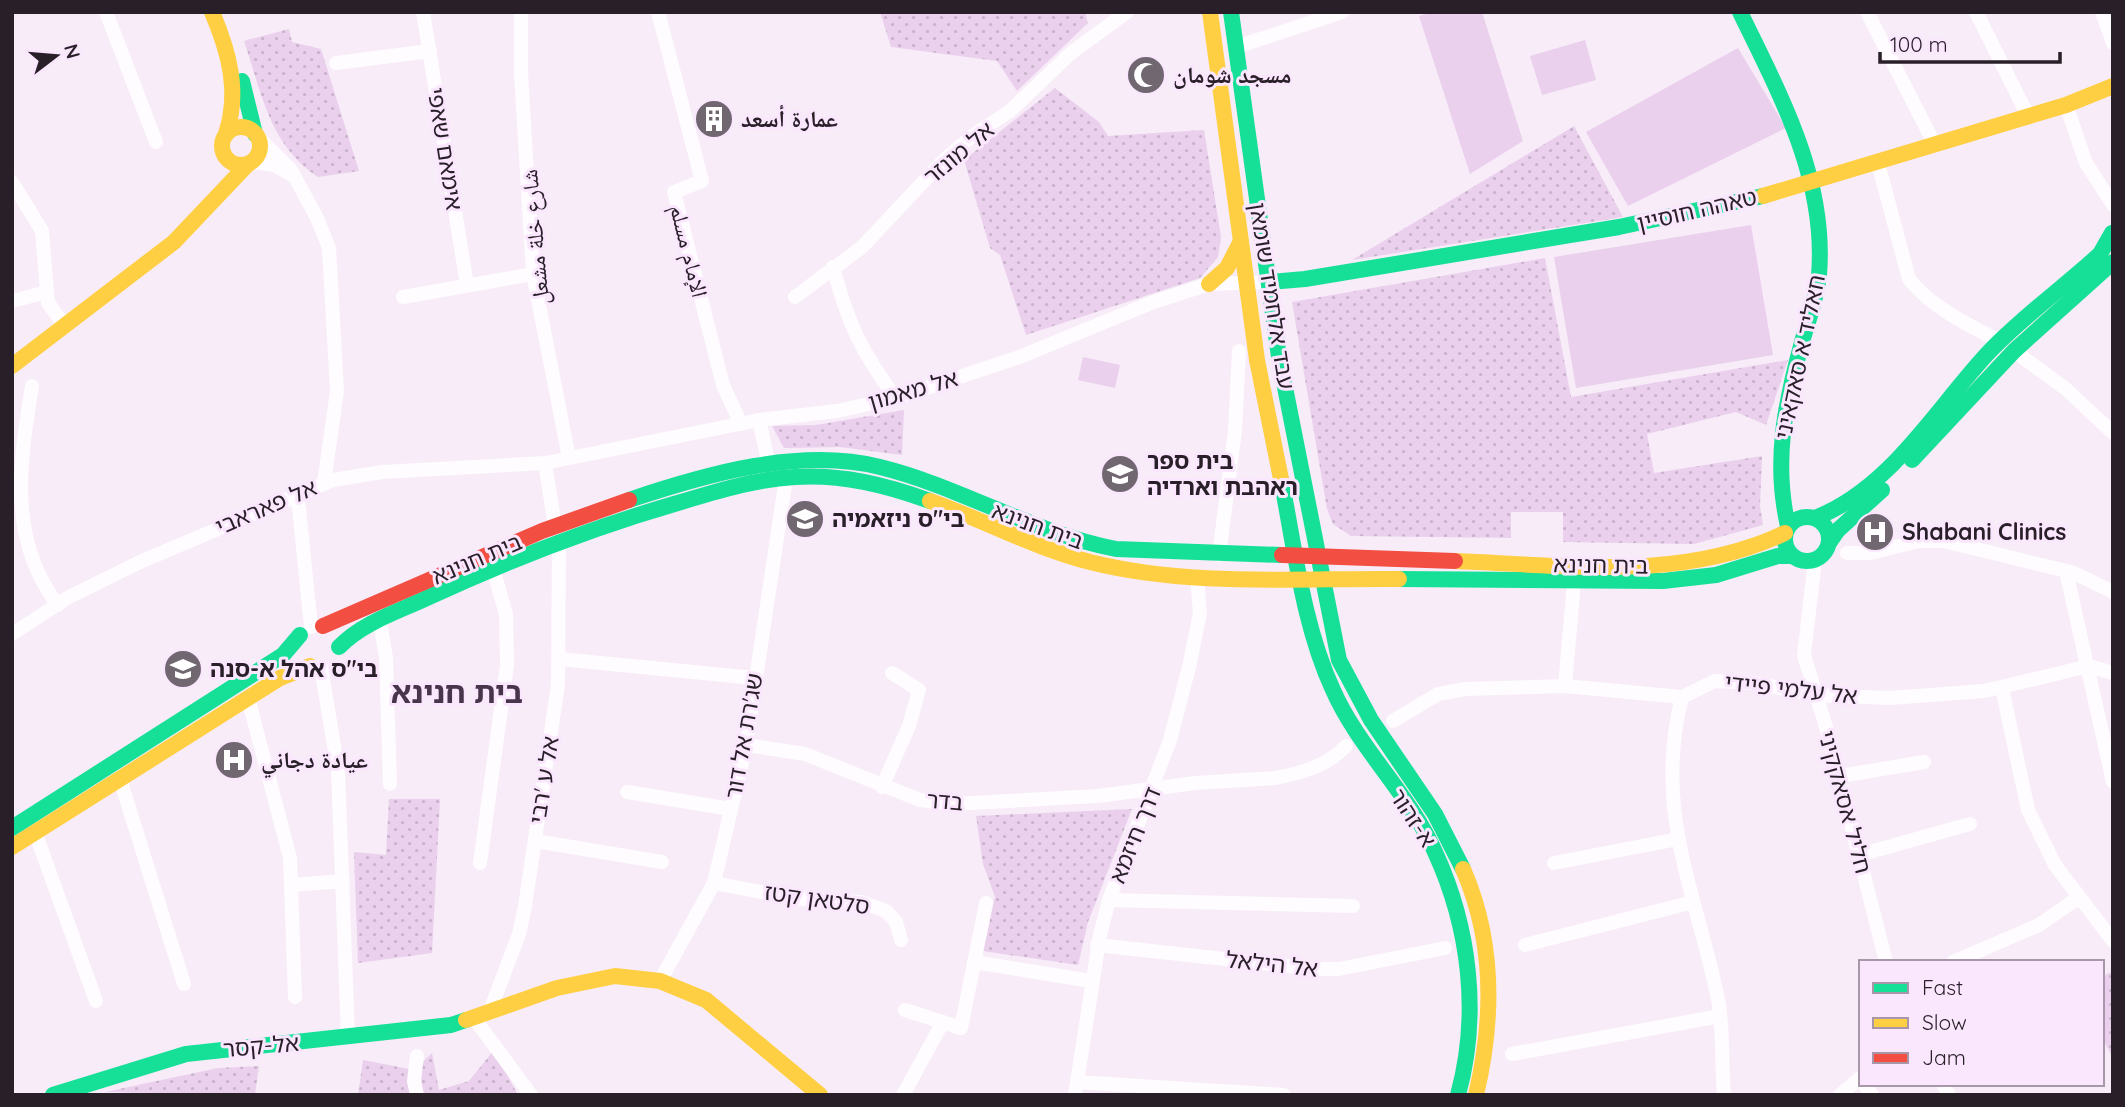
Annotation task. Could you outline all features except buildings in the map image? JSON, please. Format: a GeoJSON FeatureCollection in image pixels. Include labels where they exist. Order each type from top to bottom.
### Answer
{"type":"FeatureCollection","features":[{"type":"Feature","properties":{"kind":"street"},"geometry":{"type":"LineString","coordinates":[[106,12],[156,142]]}},
{"type":"Feature","properties":{"kind":"street"},"geometry":{"type":"LineString","coordinates":[[164,250],[202,199],[218,168],[232,117],[233,87],[225,45],[212,12]]}},
{"type":"Feature","properties":{"kind":"street"},"geometry":{"type":"LineString","coordinates":[[12,366],[164,250],[198,220],[235,174],[250,163],[260,150],[235,42],[224,12]]}},
{"type":"Feature","properties":{"kind":"street","name":"אימאם שאפי"},"geometry":{"type":"LineString","coordinates":[[423,12],[467,285]]}},
{"type":"Feature","properties":{"kind":"street","name":"شارع خلة مشعل"},"geometry":{"type":"LineString","coordinates":[[522,12],[521,73],[533,274],[569,458]]}},
{"type":"Feature","properties":{"kind":"street","name":"الإمام مسلم"},"geometry":{"type":"LineString","coordinates":[[658,12],[702,181],[674,192],[723,385],[741,424]]}},
{"type":"Feature","properties":{"kind":"street","name":"אל מונזר"},"geometry":{"type":"LineString","coordinates":[[794,297],[862,247],[943,161],[972,136],[1010,111],[1071,53],[1127,12]]}},
{"type":"Feature","properties":{"kind":"street","name":"עבד אלחמיד שומאן"},"geometry":{"type":"LineString","coordinates":[[1210,12],[1257,360],[1292,523],[1296,556]]}},
{"type":"Feature","properties":{"kind":"street","name":"עבד אלחמיד שומאן"},"geometry":{"type":"LineString","coordinates":[[1231,12],[1279,357],[1322,579]]}},
{"type":"Feature","properties":{"kind":"street"},"geometry":{"type":"LineString","coordinates":[[1236,47],[1342,12]]}},
{"type":"Feature","properties":{"kind":"street","name":"חאליד א סאקאיני"},"geometry":{"type":"LineString","coordinates":[[1740,12],[1797,135],[1812,182],[1819,233],[1819,276],[1783,415],[1780,466],[1786,530]]}},
{"type":"Feature","properties":{"kind":"street"},"geometry":{"type":"LineString","coordinates":[[1867,12],[1935,145]]}},
{"type":"Feature","properties":{"kind":"street"},"geometry":{"type":"LineString","coordinates":[[1976,12],[2028,116]]}},
{"type":"Feature","properties":{"kind":"street"},"geometry":{"type":"LineString","coordinates":[[2102,12],[2113,43]]}},
{"type":"Feature","properties":{"kind":"street"},"geometry":{"type":"LineString","coordinates":[[337,63],[430,51]]}},
{"type":"Feature","properties":{"kind":"street","name":"טאהה חוסיין"},"geometry":{"type":"LineString","coordinates":[[1269,282],[1306,279],[1661,220],[1878,163],[2066,105],[2113,86]]}},
{"type":"Feature","properties":{"kind":"street"},"geometry":{"type":"LineString","coordinates":[[2066,105],[2086,163],[2113,205]]}},
{"type":"Feature","properties":{"kind":"street"},"geometry":{"type":"LineString","coordinates":[[224,141],[239,127],[256,135],[286,162],[302,187],[327,239],[331,260],[337,391],[324,483]]}},
{"type":"Feature","properties":{"kind":"street"},"geometry":{"type":"LineString","coordinates":[[224,141],[233,164],[250,163],[282,168],[302,187]]}},
{"type":"Feature","properties":{"kind":"street"},"geometry":{"type":"LineString","coordinates":[[1878,163],[1909,279],[1916,289],[1972,327],[2007,346],[2066,389],[2113,433]]}},
{"type":"Feature","properties":{"kind":"street"},"geometry":{"type":"LineString","coordinates":[[12,182],[42,231],[51,309],[65,326]]}},
{"type":"Feature","properties":{"kind":"street"},"geometry":{"type":"LineString","coordinates":[[2113,232],[2100,254],[2007,346],[1872,482],[1832,512],[1793,520],[1786,530],[1785,545],[1792,556],[1802,561],[1815,560],[1822,556],[1829,543],[1851,517],[1908,465],[2007,346],[2113,262]]}},
{"type":"Feature","properties":{"kind":"street"},"geometry":{"type":"LineString","coordinates":[[2113,232],[2113,238]]}},
{"type":"Feature","properties":{"kind":"street"},"geometry":{"type":"LineString","coordinates":[[1209,284],[1227,268],[1240,243]]}},
{"type":"Feature","properties":{"kind":"street"},"geometry":{"type":"LineString","coordinates":[[1264,247],[1283,265],[1306,279]]}},
{"type":"Feature","properties":{"kind":"street"},"geometry":{"type":"LineString","coordinates":[[833,268],[844,308],[866,359],[896,398]]}},
{"type":"Feature","properties":{"kind":"street"},"geometry":{"type":"LineString","coordinates":[[403,297],[533,274]]}},
{"type":"Feature","properties":{"kind":"street","name":"אל מאמון"},"geometry":{"type":"LineString","coordinates":[[545,463],[759,420],[837,411],[896,398],[1017,359],[1151,303],[1209,284],[1245,280],[1269,282]]}},
{"type":"Feature","properties":{"kind":"street"},"geometry":{"type":"LineString","coordinates":[[12,301],[47,292]]}},
{"type":"Feature","properties":{"kind":"street"},"geometry":{"type":"LineString","coordinates":[[1219,555],[1235,431],[1239,351]]}},
{"type":"Feature","properties":{"kind":"street"},"geometry":{"type":"LineString","coordinates":[[32,386],[19,474],[19,505],[30,549],[49,594],[58,605]]}},
{"type":"Feature","properties":{"kind":"street"},"geometry":{"type":"LineString","coordinates":[[759,420],[769,464]]}},
{"type":"Feature","properties":{"kind":"street","name":"בית חנינא"},"geometry":{"type":"LineString","coordinates":[[12,828],[284,655],[312,629],[346,619],[412,587],[555,526],[676,487],[769,464],[856,462],[912,477],[1090,545],[1219,555],[1658,566],[1713,558],[1769,542],[1786,530]]}},
{"type":"Feature","properties":{"kind":"street"},"geometry":{"type":"LineString","coordinates":[[545,463],[555,526]]}},
{"type":"Feature","properties":{"kind":"street","name":"אל פאראבי"},"geometry":{"type":"LineString","coordinates":[[12,634],[58,605],[140,562],[324,483],[382,472],[545,463]]}},
{"type":"Feature","properties":{"kind":"street","name":"חאליד א סאקאיני"},"geometry":{"type":"LineString","coordinates":[[1780,466],[1794,500],[1811,517]]}},
{"type":"Feature","properties":{"kind":"street","name":"בית חנינא"},"geometry":{"type":"LineString","coordinates":[[339,647],[345,639],[380,621],[493,569],[559,544],[746,484],[816,476],[852,479],[907,494],[1077,558],[1126,569],[1197,577],[1663,581],[1695,578],[1742,568],[1777,556],[1792,556]]}},
{"type":"Feature","properties":{"kind":"street","name":"שג'רת אל דור"},"geometry":{"type":"LineString","coordinates":[[660,981],[714,883],[746,746],[754,678],[773,576],[786,478]]}},
{"type":"Feature","properties":{"kind":"street"},"geometry":{"type":"LineString","coordinates":[[295,494],[299,508],[312,629],[297,649],[304,662],[316,667]]}},
{"type":"Feature","properties":{"kind":"street"},"geometry":{"type":"LineString","coordinates":[[1811,517],[1826,528],[1829,543]]}},
{"type":"Feature","properties":{"kind":"street"},"geometry":{"type":"LineString","coordinates":[[1312,521],[1328,540],[1360,559]]}},
{"type":"Feature","properties":{"kind":"street"},"geometry":{"type":"LineString","coordinates":[[1260,555],[1285,535],[1292,523]]}},
{"type":"Feature","properties":{"kind":"street"},"geometry":{"type":"LineString","coordinates":[[1847,553],[1871,553],[1919,541],[1944,541],[2066,571],[2113,592]]}},
{"type":"Feature","properties":{"kind":"street","name":"אל ע 'רבי"},"geometry":{"type":"LineString","coordinates":[[490,1011],[519,934],[535,841],[561,659],[559,544]]}},
{"type":"Feature","properties":{"kind":"street","name":"א-זהור"},"geometry":{"type":"LineString","coordinates":[[1296,556],[1308,615],[1333,691],[1435,851],[1455,905],[1466,957],[1472,1016],[1468,1059],[1458,1095]]}},
{"type":"Feature","properties":{"kind":"street","name":"חליל אסאקקיני"},"geometry":{"type":"LineString","coordinates":[[1815,560],[1804,655],[1840,776],[1885,960]]}},
{"type":"Feature","properties":{"kind":"street"},"geometry":{"type":"LineString","coordinates":[[480,863],[508,652],[506,614],[493,569]]}},
{"type":"Feature","properties":{"kind":"street"},"geometry":{"type":"LineString","coordinates":[[2066,571],[2113,782]]}},
{"type":"Feature","properties":{"kind":"street","name":"דרך חיזמא"},"geometry":{"type":"LineString","coordinates":[[1076,1088],[1097,946],[1109,900],[1170,740],[1189,667],[1200,614],[1197,577]]}},
{"type":"Feature","properties":{"kind":"street"},"geometry":{"type":"LineString","coordinates":[[1267,579],[1288,592],[1308,615]]}},
{"type":"Feature","properties":{"kind":"street","name":"א-זהור"},"geometry":{"type":"LineString","coordinates":[[1322,579],[1339,660],[1349,684],[1434,813],[1472,885],[1487,945],[1493,999],[1486,1061],[1476,1095]]}},
{"type":"Feature","properties":{"kind":"street"},"geometry":{"type":"LineString","coordinates":[[1329,619],[1335,600],[1349,586],[1361,580]]}},
{"type":"Feature","properties":{"kind":"street"},"geometry":{"type":"LineString","coordinates":[[1565,686],[1574,582]]}},
{"type":"Feature","properties":{"kind":"street"},"geometry":{"type":"LineString","coordinates":[[380,621],[386,658],[390,784]]}},
{"type":"Feature","properties":{"kind":"street"},"geometry":{"type":"LineString","coordinates":[[12,847],[292,672],[334,660],[339,647],[335,635],[312,629]]}},
{"type":"Feature","properties":{"kind":"street"},"geometry":{"type":"LineString","coordinates":[[561,659],[754,678]]}},
{"type":"Feature","properties":{"kind":"street"},"geometry":{"type":"LineString","coordinates":[[2089,666],[2113,673]]}},
{"type":"Feature","properties":{"kind":"street","name":"אל עלמי פיידי"},"geometry":{"type":"LineString","coordinates":[[1682,697],[1715,681],[1755,683],[1815,695],[1890,698],[2002,688],[2089,666]]}},
{"type":"Feature","properties":{"kind":"street"},"geometry":{"type":"LineString","coordinates":[[316,667],[338,770],[348,1037]]}},
{"type":"Feature","properties":{"kind":"street"},"geometry":{"type":"LineString","coordinates":[[882,787],[909,726],[919,690],[892,673]]}},
{"type":"Feature","properties":{"kind":"street"},"geometry":{"type":"LineString","coordinates":[[1393,720],[1424,701],[1449,691],[1565,686],[1682,697],[1670,767],[1678,839],[1720,1016],[1724,1095]]}},
{"type":"Feature","properties":{"kind":"street"},"geometry":{"type":"LineString","coordinates":[[2002,688],[2028,810],[2055,865],[2113,941]]}},
{"type":"Feature","properties":{"kind":"street"},"geometry":{"type":"LineString","coordinates":[[248,698],[285,832],[292,885],[295,997]]}},
{"type":"Feature","properties":{"kind":"street","name":"בדר"},"geometry":{"type":"LineString","coordinates":[[746,746],[805,754],[920,800],[953,804],[1098,796],[1275,778],[1304,772],[1337,755],[1346,746]]}},
{"type":"Feature","properties":{"kind":"street"},"geometry":{"type":"LineString","coordinates":[[1840,776],[1924,762]]}},
{"type":"Feature","properties":{"kind":"street"},"geometry":{"type":"LineString","coordinates":[[120,779],[184,984]]}},
{"type":"Feature","properties":{"kind":"street"},"geometry":{"type":"LineString","coordinates":[[627,792],[731,809]]}},
{"type":"Feature","properties":{"kind":"street"},"geometry":{"type":"LineString","coordinates":[[1859,855],[1970,824]]}},
{"type":"Feature","properties":{"kind":"street"},"geometry":{"type":"LineString","coordinates":[[35,832],[96,1001]]}},
{"type":"Feature","properties":{"kind":"street"},"geometry":{"type":"LineString","coordinates":[[1554,863],[1678,839]]}},
{"type":"Feature","properties":{"kind":"street"},"geometry":{"type":"LineString","coordinates":[[535,841],[662,862]]}},
{"type":"Feature","properties":{"kind":"street"},"geometry":{"type":"LineString","coordinates":[[292,885],[343,881]]}},
{"type":"Feature","properties":{"kind":"street","name":"סלטאן קטז"},"geometry":{"type":"LineString","coordinates":[[714,883],[791,898],[861,902],[886,911],[896,922],[901,940]]}},
{"type":"Feature","properties":{"kind":"street"},"geometry":{"type":"LineString","coordinates":[[1958,960],[2039,925],[2078,898]]}},
{"type":"Feature","properties":{"kind":"street"},"geometry":{"type":"LineString","coordinates":[[1109,900],[1353,906]]}},
{"type":"Feature","properties":{"kind":"street"},"geometry":{"type":"LineString","coordinates":[[1525,945],[1692,902]]}},
{"type":"Feature","properties":{"kind":"street"},"geometry":{"type":"LineString","coordinates":[[905,1010],[961,1028],[986,903]]}},
{"type":"Feature","properties":{"kind":"street","name":"אל הילאל"},"geometry":{"type":"LineString","coordinates":[[1097,946],[1316,969],[1339,969],[1445,948]]}},
{"type":"Feature","properties":{"kind":"street"},"geometry":{"type":"LineString","coordinates":[[974,962],[1091,981]]}},
{"type":"Feature","properties":{"kind":"street","name":"אל-קסר"},"geometry":{"type":"LineString","coordinates":[[53,1095],[186,1054],[441,1027],[598,978],[629,977],[660,981],[706,1000],[818,1094]]}},
{"type":"Feature","properties":{"kind":"street"},"geometry":{"type":"LineString","coordinates":[[1512,1054],[1720,1016]]}},
{"type":"Feature","properties":{"kind":"street"},"geometry":{"type":"LineString","coordinates":[[474,1018],[531,1095]]}},
{"type":"Feature","properties":{"kind":"street"},"geometry":{"type":"LineString","coordinates":[[903,1095],[943,1022]]}},
{"type":"Feature","properties":{"kind":"street"},"geometry":{"type":"LineString","coordinates":[[417,1056],[414,1081],[417,1095]]}},
{"type":"Feature","properties":{"kind":"street"},"geometry":{"type":"LineString","coordinates":[[1840,1095],[1859,1081]]}},
{"type":"Feature","properties":{"kind":"street"},"geometry":{"type":"LineString","coordinates":[[1076,1088],[1284,1095]]}},
{"type":"Feature","properties":{"kind":"shaded area"},"geometry":{"type":"Polygon","coordinates":[[[880,12],[1085,12],[1088,23],[1017,91],[997,61],[891,47],[880,12]]]}},
{"type":"Feature","properties":{"kind":"shaded area"},"geometry":{"type":"Polygon","coordinates":[[[1434,12],[1482,12],[1523,141],[1470,174],[1419,16],[1434,12]]]}},
{"type":"Feature","properties":{"kind":"shaded area"},"geometry":{"type":"Polygon","coordinates":[[[289,29],[292,42],[321,49],[359,171],[318,177],[288,149],[269,116],[244,41],[289,29]]]}},
{"type":"Feature","properties":{"kind":"shaded area"},"geometry":{"type":"Polygon","coordinates":[[[1585,40],[1596,80],[1542,95],[1530,56],[1585,40]]]}},
{"type":"Feature","properties":{"kind":"shaded area"},"geometry":{"type":"Polygon","coordinates":[[[1738,48],[1786,128],[1628,206],[1586,132],[1738,48]]]}},
{"type":"Feature","properties":{"kind":"shaded area"},"geometry":{"type":"Polygon","coordinates":[[[1055,88],[1099,122],[1108,136],[1204,130],[1221,237],[1218,257],[1200,278],[1026,335],[1000,255],[990,248],[964,160],[1055,88]]]}},
{"type":"Feature","properties":{"kind":"shaded area"},"geometry":{"type":"Polygon","coordinates":[[[1574,126],[1623,217],[1352,260],[1574,126]]]}},
{"type":"Feature","properties":{"kind":"shaded area"},"geometry":{"type":"Polygon","coordinates":[[[1751,225],[1773,355],[1576,388],[1554,257],[1751,225]]]}},
{"type":"Feature","properties":{"kind":"shaded area"},"geometry":{"type":"Polygon","coordinates":[[[1545,258],[1571,397],[1788,360],[1766,425],[1736,412],[1647,434],[1654,473],[1762,456],[1760,506],[1763,525],[1694,544],[1563,542],[1563,512],[1511,512],[1511,538],[1351,536],[1333,524],[1327,509],[1292,302],[1545,258]]]}},
{"type":"Feature","properties":{"kind":"shaded area"},"geometry":{"type":"Polygon","coordinates":[[[1083,357],[1120,365],[1115,388],[1078,380],[1083,357]]]}},
{"type":"Feature","properties":{"kind":"shaded area"},"geometry":{"type":"Polygon","coordinates":[[[904,410],[902,455],[840,447],[784,448],[772,426],[816,425],[904,410]]]}},
{"type":"Feature","properties":{"kind":"shaded area"},"geometry":{"type":"Polygon","coordinates":[[[389,799],[440,799],[432,953],[358,963],[354,852],[386,855],[389,799]]]}},
{"type":"Feature","properties":{"kind":"shaded area"},"geometry":{"type":"Polygon","coordinates":[[[1132,809],[1088,922],[1078,965],[983,951],[995,897],[983,864],[976,816],[1132,809]]]}},
{"type":"Feature","properties":{"kind":"shaded area"},"geometry":{"type":"Polygon","coordinates":[[[2113,971],[2113,1058],[2104,1042],[2104,976],[2113,971]]]}},
{"type":"Feature","properties":{"kind":"shaded area"},"geometry":{"type":"Polygon","coordinates":[[[494,1050],[518,1095],[358,1095],[363,1060],[414,1070],[432,1053],[439,1090],[469,1081],[494,1050]]]}},
{"type":"Feature","properties":{"kind":"shaded area"},"geometry":{"type":"Polygon","coordinates":[[[259,1066],[255,1095],[105,1092],[218,1068],[259,1066]]]}},
{"type":"Feature","properties":{"kind":"traffic: fast"},"geometry":{"type":"LineString","coordinates":[[1231,12],[1279,357],[1339,660],[1371,720],[1435,814],[1463,869]]}},
{"type":"Feature","properties":{"kind":"traffic: fast"},"geometry":{"type":"LineString","coordinates":[[1740,12],[1798,139],[1816,205],[1820,240],[1816,292],[1796,365],[1783,433],[1781,479],[1788,526]]}},
{"type":"Feature","properties":{"kind":"traffic: fast"},"geometry":{"type":"LineString","coordinates":[[242,81],[255,134]]}},
{"type":"Feature","properties":{"kind":"traffic: fast"},"geometry":{"type":"LineString","coordinates":[[1269,282],[1305,279],[1619,227],[1763,196]]}},
{"type":"Feature","properties":{"kind":"traffic: fast"},"geometry":{"type":"LineString","coordinates":[[1815,518],[1842,505],[1889,468],[1988,353],[2100,254],[2112,233]]}},
{"type":"Feature","properties":{"kind":"traffic: fast"},"geometry":{"type":"LineString","coordinates":[[1912,460],[2014,351],[2113,262]]}},
{"type":"Feature","properties":{"kind":"traffic: fast"},"geometry":{"type":"LineString","coordinates":[[629,500],[689,481],[753,466],[818,460],[849,462],[910,476],[1054,532],[1116,549],[1282,555]]}},
{"type":"Feature","properties":{"kind":"traffic: fast"},"geometry":{"type":"LineString","coordinates":[[339,647],[358,631],[380,619],[520,558],[616,522],[737,486],[780,478],[830,477],[897,490],[930,501]]}},
{"type":"Feature","properties":{"kind":"traffic: fast"},"geometry":{"type":"LineString","coordinates":[[1281,479],[1307,613],[1333,690],[1356,731],[1424,831],[1447,881],[1456,911],[1468,972],[1470,1003],[1465,1065],[1458,1095]]}},
{"type":"Feature","properties":{"kind":"traffic: fast"},"geometry":{"type":"LineString","coordinates":[[1829,543],[1838,530],[1882,490]]}},
{"type":"Feature","properties":{"kind":"traffic: fast"},"geometry":{"type":"LineString","coordinates":[[1807,517],[1816,518],[1823,523],[1828,530],[1829,539],[1828,548],[1823,555],[1816,560],[1807,561],[1798,560],[1791,555],[1786,548],[1785,539],[1786,530],[1791,523],[1798,518],[1807,517]]}},
{"type":"Feature","properties":{"kind":"traffic: fast"},"geometry":{"type":"LineString","coordinates":[[1399,579],[1663,581],[1716,575],[1778,556],[1792,556]]}},
{"type":"Feature","properties":{"kind":"traffic: fast"},"geometry":{"type":"LineString","coordinates":[[12,828],[283,655],[300,635]]}},
{"type":"Feature","properties":{"kind":"traffic: fast"},"geometry":{"type":"LineString","coordinates":[[53,1095],[186,1054],[451,1025],[466,1020]]}},
{"type":"Feature","properties":{"kind":"traffic: slow"},"geometry":{"type":"LineString","coordinates":[[212,12],[231,72],[232,103],[226,134]]}},
{"type":"Feature","properties":{"kind":"traffic: slow"},"geometry":{"type":"LineString","coordinates":[[1210,12],[1257,360],[1281,479]]}},
{"type":"Feature","properties":{"kind":"traffic: slow"},"geometry":{"type":"LineString","coordinates":[[1763,196],[2066,105],[2113,86]]}},
{"type":"Feature","properties":{"kind":"traffic: slow"},"geometry":{"type":"LineString","coordinates":[[241,127],[254,133],[260,146],[254,159],[241,165],[228,159],[222,146],[228,133],[241,127]]}},
{"type":"Feature","properties":{"kind":"traffic: slow"},"geometry":{"type":"LineString","coordinates":[[12,366],[174,242],[248,164]]}},
{"type":"Feature","properties":{"kind":"traffic: slow"},"geometry":{"type":"LineString","coordinates":[[1209,284],[1227,268],[1240,243]]}},
{"type":"Feature","properties":{"kind":"traffic: slow"},"geometry":{"type":"LineString","coordinates":[[930,501],[1069,556],[1128,570],[1243,580],[1399,579]]}},
{"type":"Feature","properties":{"kind":"traffic: slow"},"geometry":{"type":"LineString","coordinates":[[1455,561],[1581,567],[1664,564],[1705,559],[1746,548],[1785,533]]}},
{"type":"Feature","properties":{"kind":"traffic: slow"},"geometry":{"type":"LineString","coordinates":[[12,847],[280,678],[310,666]]}},
{"type":"Feature","properties":{"kind":"traffic: slow"},"geometry":{"type":"LineString","coordinates":[[1463,869],[1481,924],[1488,981],[1486,1038],[1476,1095]]}},
{"type":"Feature","properties":{"kind":"traffic: slow"},"geometry":{"type":"LineString","coordinates":[[466,1020],[557,988],[615,976],[660,981],[706,1000],[820,1095]]}},
{"type":"Feature","properties":{"kind":"traffic: jam"},"geometry":{"type":"LineString","coordinates":[[323,626],[542,531],[629,500]]}},
{"type":"Feature","properties":{"kind":"traffic: jam"},"geometry":{"type":"LineString","coordinates":[[1282,555],[1455,561]]}},
{"type":"Feature","properties":{"kind":"place","name":"مسجد شومان"},"geometry":{"type":"Point","coordinates":[1146,75]}},
{"type":"Feature","properties":{"kind":"place","name":"عمارة أسعد"},"geometry":{"type":"Point","coordinates":[714,119]}},
{"type":"Feature","properties":{"kind":"place","name":"בית ספר ראהבת וארדיה"},"geometry":{"type":"Point","coordinates":[1120,474]}},
{"type":"Feature","properties":{"kind":"place","name":"בי\"ס ניזאמיה"},"geometry":{"type":"Point","coordinates":[805,519]}},
{"type":"Feature","properties":{"kind":"place","name":"Shabani Clinics"},"geometry":{"type":"Point","coordinates":[1875,532]}},
{"type":"Feature","properties":{"kind":"place","name":"בי\"ס אהל א-סנה"},"geometry":{"type":"Point","coordinates":[183,669]}},
{"type":"Feature","properties":{"kind":"place","name":"عيادة دجاني"},"geometry":{"type":"Point","coordinates":[234,760]}},
{"type":"Feature","properties":{"kind":"district","name":"בית חנינא"},"geometry":{"type":"Point","coordinates":[457,693]}}]}
